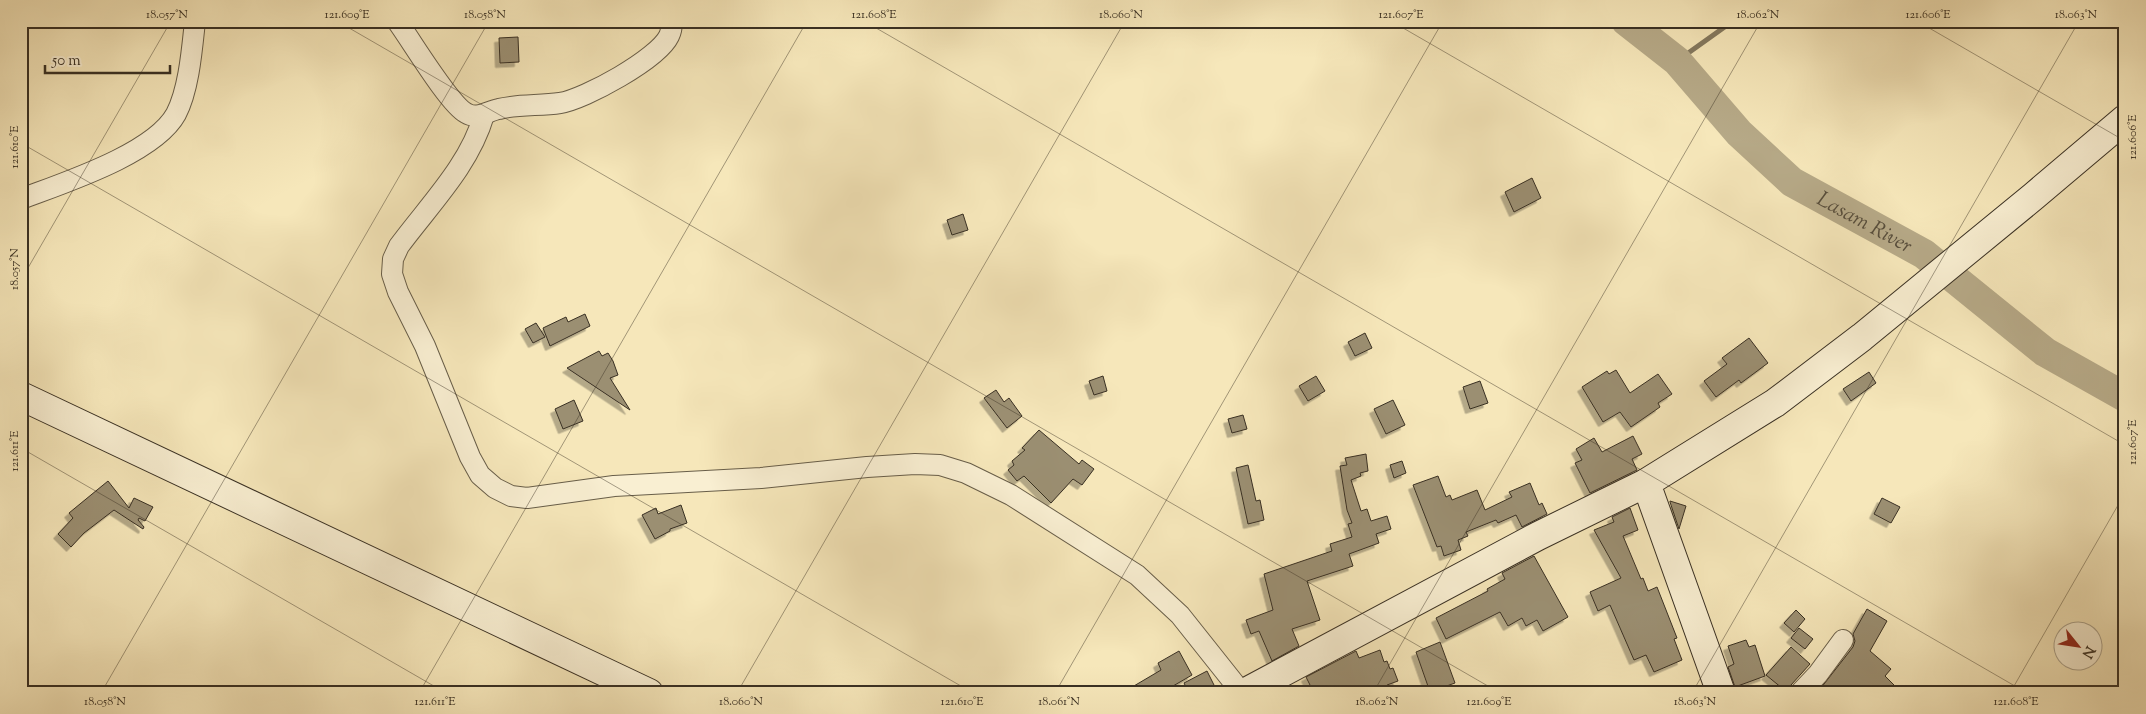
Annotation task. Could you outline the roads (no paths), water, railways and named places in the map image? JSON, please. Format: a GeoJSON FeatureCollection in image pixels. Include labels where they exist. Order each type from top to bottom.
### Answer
{"type":"FeatureCollection","features":[{"type":"Feature","properties":{"kind":"street"},"geometry":{"type":"LineString","coordinates":[[21,199],[112,162],[146,143],[164,129],[176,114],[185,88],[195,21]]}},
{"type":"Feature","properties":{"kind":"street"},"geometry":{"type":"LineString","coordinates":[[397,21],[459,107],[465,113],[472,115],[484,115],[498,109],[561,103],[584,96],[644,60],[660,48],[669,37],[672,21]]}},
{"type":"Feature","properties":{"kind":"street"},"geometry":{"type":"LineString","coordinates":[[484,115],[472,148],[460,167],[400,246],[393,259],[392,274],[398,292],[425,346],[470,458],[480,475],[495,488],[511,496],[527,498],[614,486],[761,478],[915,464],[940,465],[966,473],[1012,495],[1137,575],[1180,615],[1243,693],[1538,536],[1646,483],[1775,403],[1862,337],[2034,196],[2125,118]]}},
{"type":"Feature","properties":{"kind":"street"},"geometry":{"type":"LineString","coordinates":[[21,396],[649,693]]}},
{"type":"Feature","properties":{"kind":"street"},"geometry":{"type":"LineString","coordinates":[[1646,483],[1721,693]]}},
{"type":"Feature","properties":{"kind":"street"},"geometry":{"type":"LineString","coordinates":[[1800,693],[1818,674],[1843,640]]}},
{"type":"Feature","properties":{"kind":"waterway","name":"Lasam River"},"geometry":{"type":"LineString","coordinates":[[1626,21],[1677,61],[1739,133],[1792,182],[1924,254],[2045,352],[2125,397]]}},
{"type":"Feature","properties":{"kind":"waterway"},"geometry":{"type":"LineString","coordinates":[[1677,61],[1733,21]]}}]}
